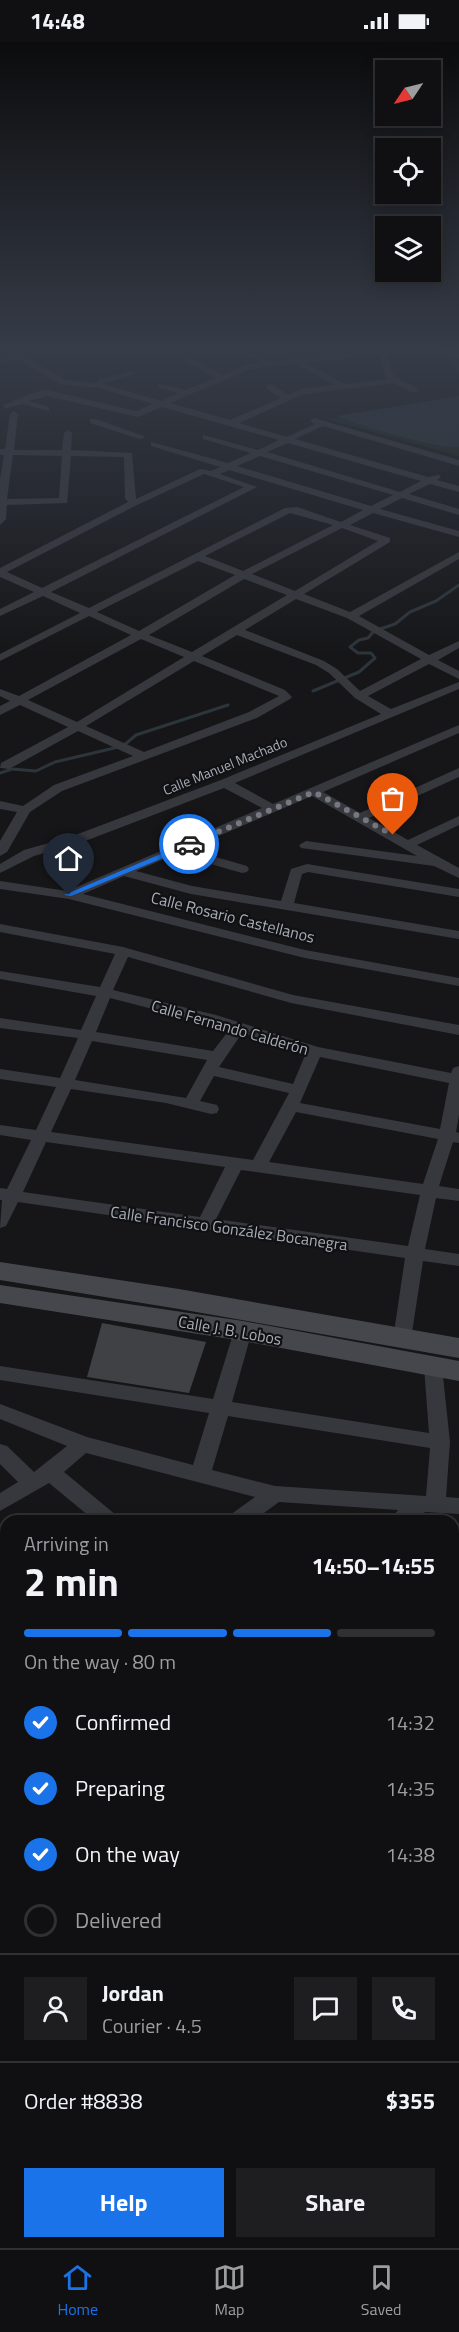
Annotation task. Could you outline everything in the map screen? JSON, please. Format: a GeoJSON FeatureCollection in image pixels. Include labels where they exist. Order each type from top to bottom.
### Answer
{"type":"FeatureCollection","features":[{"type":"Feature","properties":{"kind":"main road","name":"Calle J. B. Lobos"},"geometry":{"type":"LineString","coordinates":[[0,1271],[459,1348]]}},
{"type":"Feature","properties":{"kind":"main road","name":"Calle J. B. Lobos"},"geometry":{"type":"LineString","coordinates":[[0,1294],[243,1331],[459,1371]]}},
{"type":"Feature","properties":{"kind":"street"},"geometry":{"type":"LineString","coordinates":[[1,502],[58,503],[64,501],[68,449]]}},
{"type":"Feature","properties":{"kind":"street"},"geometry":{"type":"LineString","coordinates":[[169,449],[369,510],[458,534]]}},
{"type":"Feature","properties":{"kind":"street"},"geometry":{"type":"LineString","coordinates":[[247,449],[459,512]]}},
{"type":"Feature","properties":{"kind":"street"},"geometry":{"type":"LineString","coordinates":[[212,474],[265,449]]}},
{"type":"Feature","properties":{"kind":"street"},"geometry":{"type":"LineString","coordinates":[[328,449],[459,489]]}},
{"type":"Feature","properties":{"kind":"street"},"geometry":{"type":"LineString","coordinates":[[381,464],[414,449],[459,463]]}},
{"type":"Feature","properties":{"kind":"street"},"geometry":{"type":"LineString","coordinates":[[0,522],[3,516],[1,502],[11,451]]}},
{"type":"Feature","properties":{"kind":"street"},"geometry":{"type":"LineString","coordinates":[[0,452],[129,455],[130,498],[134,503]]}},
{"type":"Feature","properties":{"kind":"street"},"geometry":{"type":"LineString","coordinates":[[0,573],[134,503],[203,471],[252,487],[0,613]]}},
{"type":"Feature","properties":{"kind":"street"},"geometry":{"type":"LineString","coordinates":[[0,711],[140,635],[243,575],[369,510],[432,479],[459,484]]}},
{"type":"Feature","properties":{"kind":"street"},"geometry":{"type":"LineString","coordinates":[[0,658],[195,556],[292,509],[386,540],[78,726],[4,766]]}},
{"type":"Feature","properties":{"kind":"street"},"geometry":{"type":"LineString","coordinates":[[351,616],[459,555]]}},
{"type":"Feature","properties":{"kind":"street"},"geometry":{"type":"LineString","coordinates":[[195,556],[351,616],[459,676]]}},
{"type":"Feature","properties":{"kind":"street"},"geometry":{"type":"LineString","coordinates":[[0,573],[41,593],[285,695],[284,700],[253,715],[58,788],[26,810],[1,846]]}},
{"type":"Feature","properties":{"kind":"street"},"geometry":{"type":"LineString","coordinates":[[237,631],[320,663],[333,671],[359,696],[390,714]]}},
{"type":"Feature","properties":{"kind":"street"},"geometry":{"type":"LineString","coordinates":[[359,696],[459,644]]}},
{"type":"Feature","properties":{"kind":"street","name":"Calle Manuel Machado"},"geometry":{"type":"LineString","coordinates":[[0,869],[28,853],[75,840],[225,783],[459,685]]}},
{"type":"Feature","properties":{"kind":"street"},"geometry":{"type":"LineString","coordinates":[[0,692],[144,756]]}},
{"type":"Feature","properties":{"kind":"street"},"geometry":{"type":"LineString","coordinates":[[69,895],[271,808],[456,734]]}},
{"type":"Feature","properties":{"kind":"street"},"geometry":{"type":"LineString","coordinates":[[361,818],[459,772]]}},
{"type":"Feature","properties":{"kind":"street"},"geometry":{"type":"LineString","coordinates":[[225,783],[271,808]]}},
{"type":"Feature","properties":{"kind":"street"},"geometry":{"type":"LineString","coordinates":[[314,792],[459,874]]}},
{"type":"Feature","properties":{"kind":"street"},"geometry":{"type":"LineString","coordinates":[[0,806],[26,810]]}},
{"type":"Feature","properties":{"kind":"street"},"geometry":{"type":"LineString","coordinates":[[409,844],[459,820]]}},
{"type":"Feature","properties":{"kind":"street"},"geometry":{"type":"LineString","coordinates":[[306,845],[444,864]]}},
{"type":"Feature","properties":{"kind":"street"},"geometry":{"type":"LineString","coordinates":[[175,850],[242,869]]}},
{"type":"Feature","properties":{"kind":"street"},"geometry":{"type":"LineString","coordinates":[[286,907],[296,872],[307,868],[459,893]]}},
{"type":"Feature","properties":{"kind":"street"},"geometry":{"type":"LineString","coordinates":[[124,872],[180,888],[459,935]]}},
{"type":"Feature","properties":{"kind":"street","name":"Calle Rosario Castellanos"},"geometry":{"type":"LineString","coordinates":[[0,885],[69,895],[305,954],[459,982]]}},
{"type":"Feature","properties":{"kind":"street"},"geometry":{"type":"LineString","coordinates":[[0,928],[123,951],[291,999],[459,1030]]}},
{"type":"Feature","properties":{"kind":"street"},"geometry":{"type":"LineString","coordinates":[[0,1222],[6,1195],[41,1136],[123,951]]}},
{"type":"Feature","properties":{"kind":"street","name":"Calle Fernando Calderón"},"geometry":{"type":"LineString","coordinates":[[0,975],[106,993],[239,1027],[315,1051],[458,1077]]}},
{"type":"Feature","properties":{"kind":"street"},"geometry":{"type":"LineString","coordinates":[[0,1023],[87,1035],[213,1064],[298,1090]]}},
{"type":"Feature","properties":{"kind":"street"},"geometry":{"type":"LineString","coordinates":[[191,1103],[213,1064],[239,1027]]}},
{"type":"Feature","properties":{"kind":"street"},"geometry":{"type":"LineString","coordinates":[[258,1167],[291,1106],[315,1051]]}},
{"type":"Feature","properties":{"kind":"street"},"geometry":{"type":"LineString","coordinates":[[0,1074],[191,1103],[211,1109]]}},
{"type":"Feature","properties":{"kind":"street"},"geometry":{"type":"LineString","coordinates":[[402,1339],[415,1254],[429,1191],[453,1137],[458,1077]]}},
{"type":"Feature","properties":{"kind":"street"},"geometry":{"type":"LineString","coordinates":[[291,1106],[453,1137]]}},
{"type":"Feature","properties":{"kind":"street"},"geometry":{"type":"LineString","coordinates":[[0,1130],[459,1195]]}},
{"type":"Feature","properties":{"kind":"street"},"geometry":{"type":"LineString","coordinates":[[205,1225],[226,1180],[237,1164]]}},
{"type":"Feature","properties":{"kind":"street","name":"Calle Francisco González Bocanegra"},"geometry":{"type":"LineString","coordinates":[[6,1195],[459,1260]]}},
{"type":"Feature","properties":{"kind":"street"},"geometry":{"type":"LineString","coordinates":[[201,1473],[243,1331]]}},
{"type":"Feature","properties":{"kind":"street"},"geometry":{"type":"LineString","coordinates":[[409,1515],[428,1504],[440,1442],[433,1367]]}},
{"type":"Feature","properties":{"kind":"street"},"geometry":{"type":"LineString","coordinates":[[0,1373],[440,1442]]}},
{"type":"Feature","properties":{"kind":"street"},"geometry":{"type":"LineString","coordinates":[[0,1411],[83,1444],[275,1494],[459,1506]]}},
{"type":"Feature","properties":{"kind":"street"},"geometry":{"type":"LineString","coordinates":[[0,1503],[50,1472],[83,1444]]}},
{"type":"Feature","properties":{"kind":"street"},"geometry":{"type":"LineString","coordinates":[[0,1452],[32,1483]]}},
{"type":"Feature","properties":{"kind":"street"},"geometry":{"type":"LineString","coordinates":[[50,1472],[101,1515]]}},
{"type":"Feature","properties":{"kind":"street"},"geometry":{"type":"LineString","coordinates":[[245,1515],[275,1494]]}},
{"type":"Feature","properties":{"kind":"shaded area"},"geometry":{"type":"Polygon","coordinates":[[[434,449],[459,449],[459,456],[434,449]]]}},
{"type":"Feature","properties":{"kind":"building"},"geometry":{"type":"Polygon","coordinates":[[[102,1323],[206,1342],[189,1393],[87,1377],[102,1323]]]}},
{"type":"Feature","properties":{"kind":"waterway"},"geometry":{"type":"LineString","coordinates":[[313,691],[359,672],[375,658],[371,653],[358,653],[350,647],[359,640],[368,638],[374,631],[395,624],[410,612],[436,601],[459,585]]}},
{"type":"Feature","properties":{"kind":"waterway"},"geometry":{"type":"LineString","coordinates":[[0,773],[12,769],[36,771],[55,762],[123,746],[136,735],[228,705]]}},
{"type":"Feature","properties":{"kind":"way so far"},"geometry":{"type":"LineString","coordinates":[[189,844],[314,792],[393,835]]}},
{"type":"Feature","properties":{"kind":"route"},"geometry":{"type":"LineString","coordinates":[[69,895],[189,844]]}}]}
